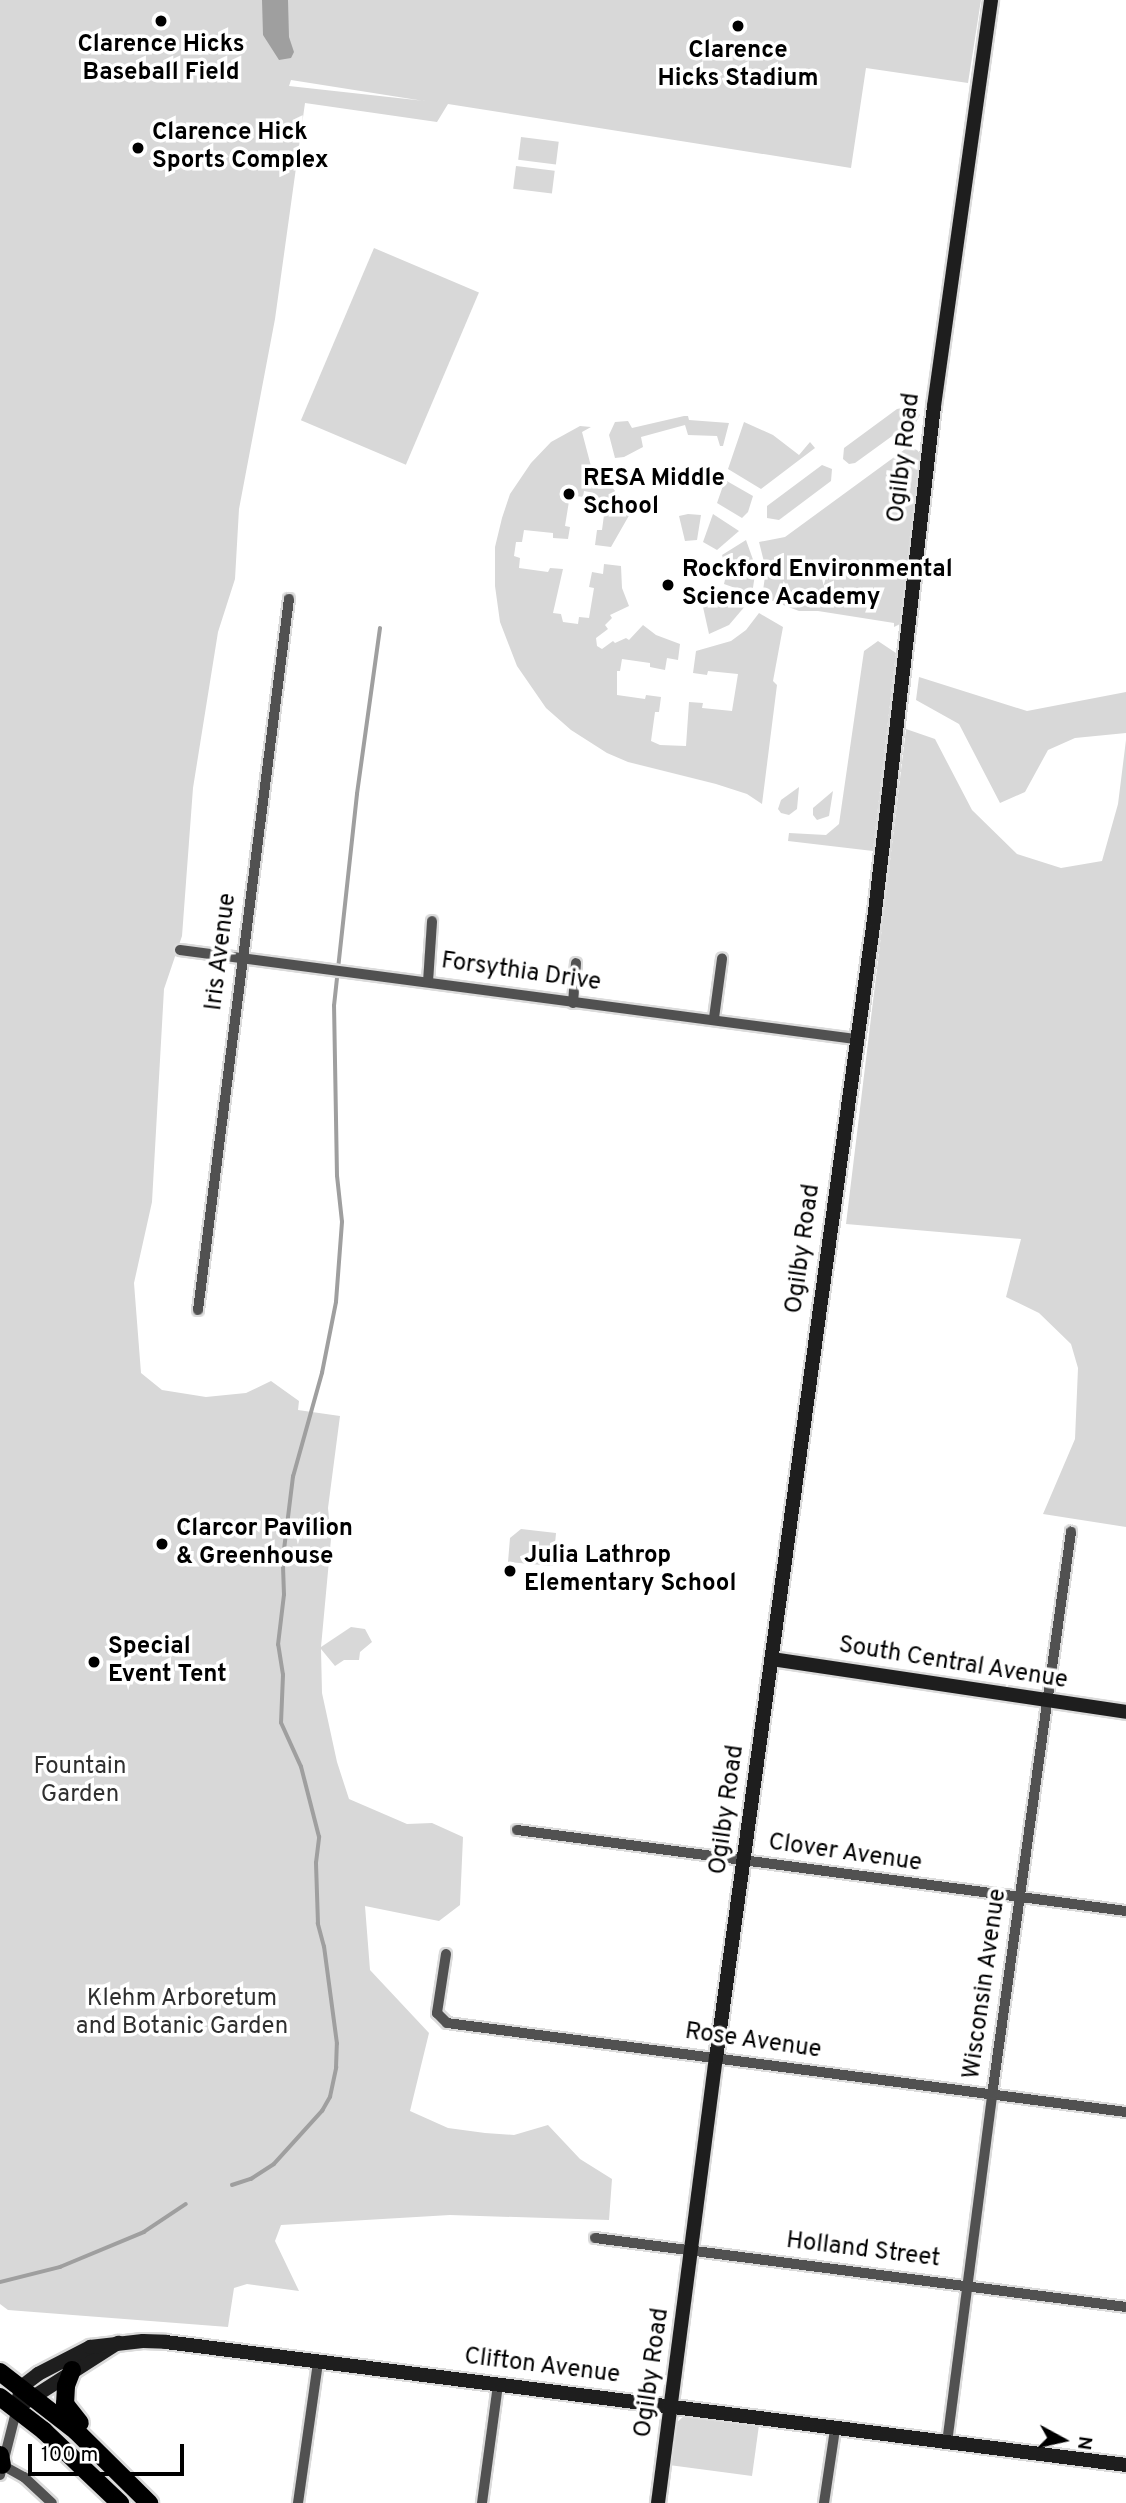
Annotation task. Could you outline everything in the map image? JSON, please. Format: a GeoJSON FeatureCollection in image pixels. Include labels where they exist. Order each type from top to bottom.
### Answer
{"type":"FeatureCollection","features":[{"type":"Feature","properties":{"kind":"main road"},"geometry":{"type":"LineString","coordinates":[[72,2370],[64,2395],[68,2411],[103,2444],[116,2460],[123,2477]]}},
{"type":"Feature","properties":{"kind":"main road"},"geometry":{"type":"LineString","coordinates":[[0,2372],[76,2431],[149,2503]]}},
{"type":"Feature","properties":{"kind":"main road"},"geometry":{"type":"LineString","coordinates":[[0,2397],[17,2408],[120,2503]]}},
{"type":"Feature","properties":{"kind":"street","name":"Ogilby Road"},"geometry":{"type":"LineString","coordinates":[[658,2503],[716,2058],[855,1040],[874,920],[934,407],[991,0]]}},
{"type":"Feature","properties":{"kind":"street","name":"Iris Avenue"},"geometry":{"type":"LineString","coordinates":[[198,1310],[289,599]]}},
{"type":"Feature","properties":{"kind":"street"},"geometry":{"type":"LineString","coordinates":[[428,982],[432,921]]}},
{"type":"Feature","properties":{"kind":"street","name":"Forsythia Drive"},"geometry":{"type":"LineString","coordinates":[[180,950],[573,1003],[714,1018],[855,1040]]}},
{"type":"Feature","properties":{"kind":"street"},"geometry":{"type":"LineString","coordinates":[[714,1018],[722,959]]}},
{"type":"Feature","properties":{"kind":"street"},"geometry":{"type":"LineString","coordinates":[[573,1003],[576,963]]}},
{"type":"Feature","properties":{"kind":"street","name":"Wisconsin Avenue"},"geometry":{"type":"LineString","coordinates":[[947,2443],[992,2095],[1071,1532]]}},
{"type":"Feature","properties":{"kind":"street","name":"South Central Avenue"},"geometry":{"type":"LineString","coordinates":[[772,1659],[1126,1712]]}},
{"type":"Feature","properties":{"kind":"street","name":"Clover Avenue"},"geometry":{"type":"LineString","coordinates":[[517,1830],[1126,1911]]}},
{"type":"Feature","properties":{"kind":"street","name":"Rose Avenue"},"geometry":{"type":"LineString","coordinates":[[446,1954],[437,2013],[447,2023],[1126,2112]]}},
{"type":"Feature","properties":{"kind":"street","name":"Holland Street"},"geometry":{"type":"LineString","coordinates":[[595,2238],[1126,2307]]}},
{"type":"Feature","properties":{"kind":"street","name":"Clifton Avenue"},"geometry":{"type":"LineString","coordinates":[[17,2408],[27,2392],[78,2352],[101,2344],[166,2342],[1126,2465]]}},
{"type":"Feature","properties":{"kind":"street","name":"Clifton Avenue"},"geometry":{"type":"LineString","coordinates":[[27,2392],[118,2343]]}},
{"type":"Feature","properties":{"kind":"street"},"geometry":{"type":"LineString","coordinates":[[298,2503],[318,2362]]}},
{"type":"Feature","properties":{"kind":"street"},"geometry":{"type":"LineString","coordinates":[[482,2503],[498,2385]]}},
{"type":"Feature","properties":{"kind":"street"},"geometry":{"type":"LineString","coordinates":[[17,2408],[1,2465],[24,2477],[52,2503]]}},
{"type":"Feature","properties":{"kind":"street"},"geometry":{"type":"LineString","coordinates":[[824,2503],[835,2429]]}},
{"type":"Feature","properties":{"kind":"green space","name":"Klehm Arboretum and Botanic Garden"},"geometry":{"type":"Polygon","coordinates":[[[0,0],[981,0],[968,83],[866,68],[851,168],[448,104],[437,122],[305,103],[275,319],[239,509],[235,579],[218,632],[193,788],[182,936],[164,989],[152,1202],[134,1283],[141,1373],[162,1390],[206,1397],[246,1393],[271,1381],[299,1401],[298,1410],[340,1416],[328,1508],[331,1539],[321,1647],[351,1627],[365,1629],[372,1642],[360,1652],[359,1660],[344,1660],[335,1666],[321,1649],[322,1693],[337,1762],[349,1799],[407,1824],[432,1823],[463,1837],[460,1905],[439,1921],[365,1906],[370,1970],[429,2033],[410,2111],[448,2128],[485,2133],[514,2135],[548,2125],[580,2159],[612,2179],[609,2220],[450,2215],[281,2225],[275,2241],[299,2291],[247,2284],[234,2288],[228,2327],[8,2310],[0,2304],[0,0]],[[291,80],[289,86],[422,101],[291,80]]]}},
{"type":"Feature","properties":{"kind":"green space"},"geometry":{"type":"Polygon","coordinates":[[[521,137],[559,142],[556,164],[518,160],[521,137]]]}},
{"type":"Feature","properties":{"kind":"green space"},"geometry":{"type":"Polygon","coordinates":[[[516,166],[555,171],[552,194],[513,189],[516,166]]]}},
{"type":"Feature","properties":{"kind":"green space"},"geometry":{"type":"Polygon","coordinates":[[[374,248],[479,293],[406,465],[301,420],[374,248]]]}},
{"type":"Feature","properties":{"kind":"green space"},"geometry":{"type":"Polygon","coordinates":[[[913,406],[920,415],[915,424],[906,426],[855,463],[849,464],[843,459],[844,448],[897,409],[913,406]]]}},
{"type":"Feature","properties":{"kind":"green space"},"geometry":{"type":"Polygon","coordinates":[[[688,416],[689,420],[729,423],[723,446],[720,446],[717,436],[688,435],[685,425],[641,437],[643,447],[624,457],[615,458],[609,435],[615,422],[628,421],[632,428],[688,416]]]}},
{"type":"Feature","properties":{"kind":"green space"},"geometry":{"type":"Polygon","coordinates":[[[744,422],[773,435],[799,455],[810,442],[815,448],[761,489],[728,469],[744,422]]]}},
{"type":"Feature","properties":{"kind":"green space"},"geometry":{"type":"Polygon","coordinates":[[[580,426],[591,427],[582,432],[592,470],[605,468],[612,487],[631,512],[611,547],[595,545],[597,530],[602,530],[606,500],[593,498],[594,493],[584,491],[583,497],[570,495],[565,526],[570,527],[568,539],[553,538],[553,533],[524,530],[522,542],[516,542],[514,556],[520,558],[519,568],[548,572],[550,568],[563,569],[553,613],[561,614],[563,622],[578,624],[579,617],[589,618],[594,588],[589,587],[592,572],[603,574],[604,564],[621,566],[622,588],[629,606],[610,615],[612,618],[605,625],[608,629],[596,638],[597,646],[602,649],[613,641],[615,643],[626,638],[629,640],[643,625],[656,635],[680,644],[678,660],[667,658],[665,670],[650,667],[650,663],[622,659],[620,671],[617,671],[617,695],[645,699],[646,695],[661,697],[659,712],[655,712],[651,741],[660,745],[686,746],[689,702],[703,703],[702,708],[732,711],[738,674],[708,671],[707,675],[693,673],[696,651],[731,641],[746,630],[759,613],[783,627],[773,681],[777,685],[762,804],[747,794],[628,762],[607,753],[571,730],[546,708],[517,666],[500,622],[495,586],[495,547],[502,518],[510,494],[531,463],[551,442],[580,426]]]}},
{"type":"Feature","properties":{"kind":"green space"},"geometry":{"type":"Polygon","coordinates":[[[908,447],[917,450],[922,456],[902,623],[894,627],[894,623],[818,611],[799,611],[762,597],[766,570],[759,542],[785,537],[908,447]]]}},
{"type":"Feature","properties":{"kind":"green space"},"geometry":{"type":"Polygon","coordinates":[[[822,465],[832,469],[831,481],[779,520],[767,518],[767,506],[822,465]]]}},
{"type":"Feature","properties":{"kind":"green space"},"geometry":{"type":"Polygon","coordinates":[[[725,480],[753,496],[748,512],[742,518],[717,503],[725,480]]]}},
{"type":"Feature","properties":{"kind":"green space"},"geometry":{"type":"Polygon","coordinates":[[[713,514],[739,531],[717,550],[703,542],[713,514]]]}},
{"type":"Feature","properties":{"kind":"green space"},"geometry":{"type":"Polygon","coordinates":[[[701,515],[697,540],[685,541],[679,516],[701,515]]]}},
{"type":"Feature","properties":{"kind":"green space"},"geometry":{"type":"Polygon","coordinates":[[[746,540],[756,568],[752,594],[724,584],[727,571],[722,555],[746,540]]]}},
{"type":"Feature","properties":{"kind":"green space"},"geometry":{"type":"Polygon","coordinates":[[[722,591],[746,605],[729,625],[709,634],[703,607],[722,591]]]}},
{"type":"Feature","properties":{"kind":"green space"},"geometry":{"type":"Polygon","coordinates":[[[878,641],[896,653],[873,851],[788,841],[789,833],[826,835],[839,824],[864,651],[878,641]]]}},
{"type":"Feature","properties":{"kind":"green space"},"geometry":{"type":"Polygon","coordinates":[[[919,677],[1027,711],[1126,692],[1126,733],[1075,738],[1048,750],[1025,792],[1000,803],[959,724],[916,700],[919,677]]]}},
{"type":"Feature","properties":{"kind":"green space"},"geometry":{"type":"Polygon","coordinates":[[[906,729],[935,739],[972,810],[1017,854],[1061,868],[1102,861],[1118,804],[1126,740],[1126,1527],[1043,1514],[1075,1439],[1078,1368],[1071,1344],[1039,1313],[1006,1297],[1021,1239],[846,1224],[906,729]]]}},
{"type":"Feature","properties":{"kind":"green space"},"geometry":{"type":"Polygon","coordinates":[[[799,787],[797,809],[789,815],[781,813],[778,809],[781,800],[799,787]]]}},
{"type":"Feature","properties":{"kind":"green space"},"geometry":{"type":"Polygon","coordinates":[[[833,791],[829,816],[817,820],[813,815],[813,808],[833,791]]]}},
{"type":"Feature","properties":{"kind":"green space"},"geometry":{"type":"Polygon","coordinates":[[[521,1529],[556,1533],[553,1566],[508,1562],[510,1538],[521,1529]]]}},
{"type":"Feature","properties":{"kind":"green space"},"geometry":{"type":"Polygon","coordinates":[[[684,2416],[759,2425],[752,2476],[669,2465],[675,2424],[684,2416]]]}},
{"type":"Feature","properties":{"kind":"shaded area"},"geometry":{"type":"Polygon","coordinates":[[[262,0],[288,0],[289,37],[294,52],[291,58],[279,60],[263,35],[262,0]]]}},
{"type":"Feature","properties":{"kind":"waterway"},"geometry":{"type":"LineString","coordinates":[[232,2185],[251,2179],[274,2164],[322,2111],[330,2097],[336,2068],[337,2044],[324,1947],[318,1924],[316,1863],[319,1837],[301,1767],[281,1723],[283,1675],[278,1645],[284,1595],[283,1558],[293,1477],[322,1373],[336,1302],[342,1222],[337,1176],[334,1006],[357,794],[380,629]]}},
{"type":"Feature","properties":{"kind":"waterway"},"geometry":{"type":"LineString","coordinates":[[0,2282],[60,2267],[144,2232],[186,2204]]}},
{"type":"Feature","properties":{"kind":"place","name":"Clarence Hicks Baseball Field"},"geometry":{"type":"Point","coordinates":[161,21]}},
{"type":"Feature","properties":{"kind":"place","name":"Clarence Hicks Stadium"},"geometry":{"type":"Point","coordinates":[738,26]}},
{"type":"Feature","properties":{"kind":"place","name":"Clarence Hick Sports Complex"},"geometry":{"type":"Point","coordinates":[138,148]}},
{"type":"Feature","properties":{"kind":"place","name":"RESA Middle School"},"geometry":{"type":"Point","coordinates":[569,494]}},
{"type":"Feature","properties":{"kind":"place","name":"Rockford Environmental Science Academy"},"geometry":{"type":"Point","coordinates":[668,585]}},
{"type":"Feature","properties":{"kind":"place","name":"Clarcor Pavilion & Greenhouse"},"geometry":{"type":"Point","coordinates":[162,1544]}},
{"type":"Feature","properties":{"kind":"place","name":"Julia Lathrop Elementary School"},"geometry":{"type":"Point","coordinates":[510,1571]}},
{"type":"Feature","properties":{"kind":"place","name":"Special Event Tent"},"geometry":{"type":"Point","coordinates":[94,1662]}},
{"type":"Feature","properties":{"kind":"park label","name":"Fountain Garden"},"geometry":{"type":"Point","coordinates":[80,1782]}}]}
